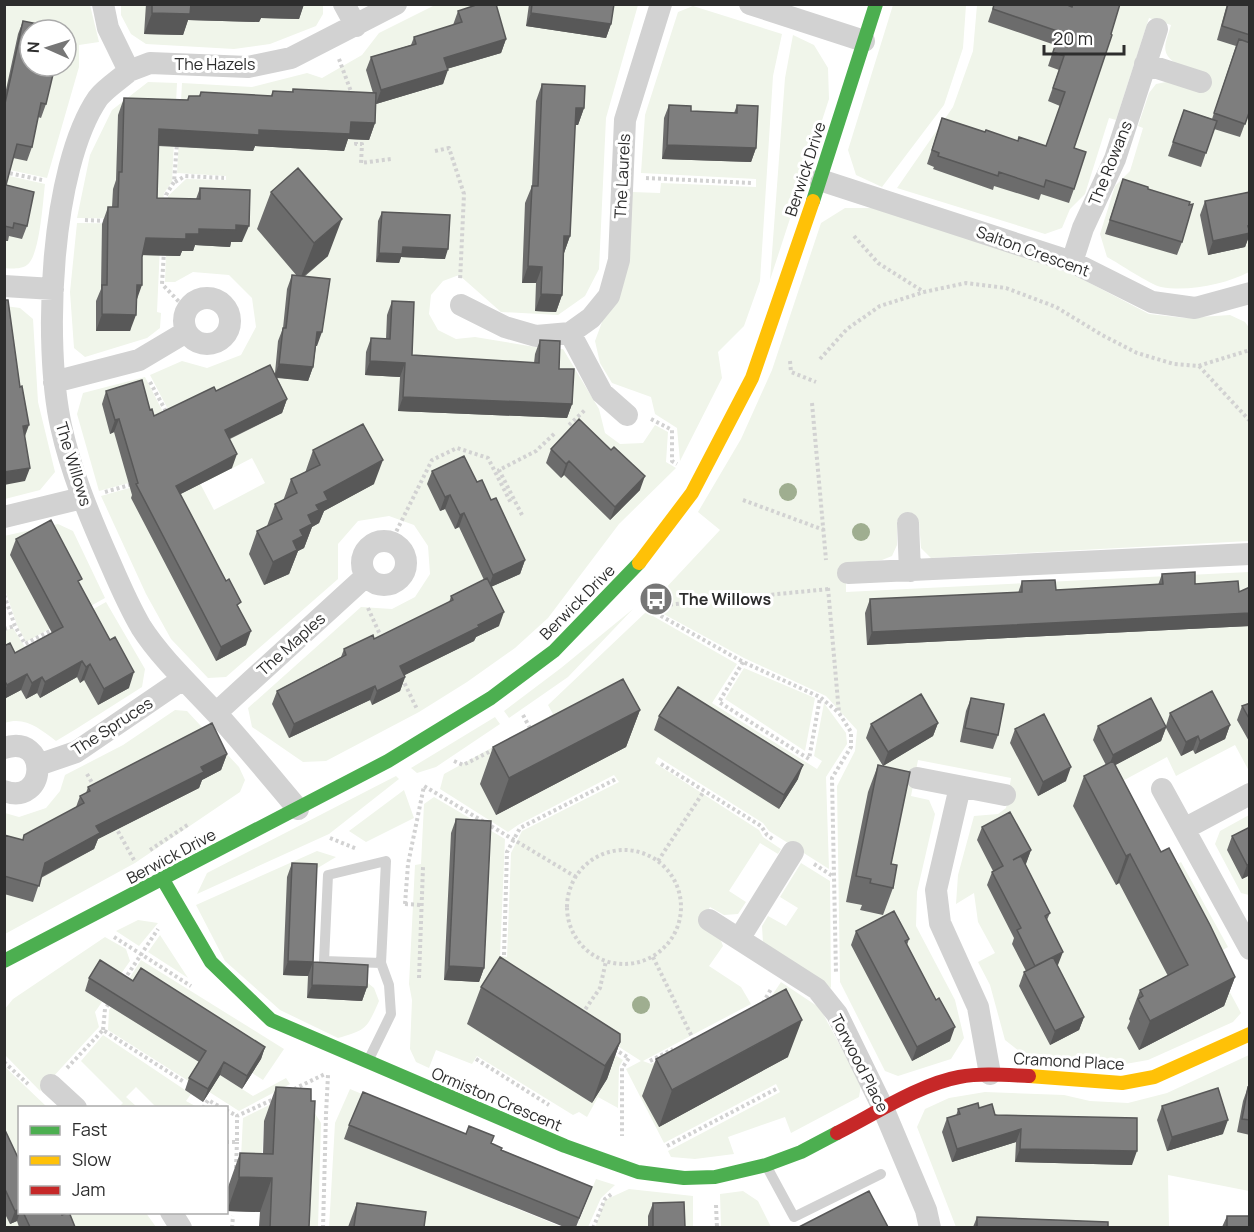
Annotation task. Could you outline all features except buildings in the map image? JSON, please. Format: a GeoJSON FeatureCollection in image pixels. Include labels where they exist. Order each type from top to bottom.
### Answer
{"type":"FeatureCollection","features":[{"type":"Feature","properties":{"kind":"street"},"geometry":{"type":"LineString","coordinates":[[103,4],[108,28],[129,71]]}},
{"type":"Feature","properties":{"kind":"street"},"geometry":{"type":"LineString","coordinates":[[344,4],[356,26]]}},
{"type":"Feature","properties":{"kind":"street","name":"The Hazels"},"geometry":{"type":"LineString","coordinates":[[129,71],[150,63],[248,68],[291,58],[396,4]]}},
{"type":"Feature","properties":{"kind":"street","name":"The Laurels"},"geometry":{"type":"LineString","coordinates":[[570,333],[591,318],[609,296],[618,260],[625,120],[661,4]]}},
{"type":"Feature","properties":{"kind":"street"},"geometry":{"type":"LineString","coordinates":[[750,4],[773,8],[864,41]]}},
{"type":"Feature","properties":{"kind":"street","name":"Berwick Drive"},"geometry":{"type":"LineString","coordinates":[[4,961],[388,761],[491,698],[554,651],[636,567],[692,493],[752,378],[876,4]]}},
{"type":"Feature","properties":{"kind":"street","name":"The Rowans"},"geometry":{"type":"LineString","coordinates":[[1072,262],[1083,228],[1115,159],[1157,29]]}},
{"type":"Feature","properties":{"kind":"street"},"geometry":{"type":"LineString","coordinates":[[1145,64],[1201,82]]}},
{"type":"Feature","properties":{"kind":"street","name":"The Willows"},"geometry":{"type":"LineString","coordinates":[[129,71],[99,97],[80,132],[65,184],[59,220],[53,289],[54,382],[61,426],[82,498],[123,592],[142,628],[183,679],[216,713],[298,809]]}},
{"type":"Feature","properties":{"kind":"street","name":"Salton Crescent"},"geometry":{"type":"LineString","coordinates":[[819,180],[1072,262],[1152,302],[1195,308],[1248,297]]}},
{"type":"Feature","properties":{"kind":"street"},"geometry":{"type":"LineString","coordinates":[[4,286],[53,289]]}},
{"type":"Feature","properties":{"kind":"street"},"geometry":{"type":"LineString","coordinates":[[461,305],[506,327],[536,336],[570,333],[602,393],[627,415]]}},
{"type":"Feature","properties":{"kind":"street"},"geometry":{"type":"LineString","coordinates":[[54,382],[139,360],[186,321]]}},
{"type":"Feature","properties":{"kind":"street"},"geometry":{"type":"LineString","coordinates":[[4,517],[82,498]]}},
{"type":"Feature","properties":{"kind":"street"},"geometry":{"type":"LineString","coordinates":[[908,523],[910,571]]}},
{"type":"Feature","properties":{"kind":"street"},"geometry":{"type":"LineString","coordinates":[[383,540],[398,546],[403,553],[405,568],[396,581],[388,584],[369,579],[363,569],[362,561],[369,546],[383,540]]}},
{"type":"Feature","properties":{"kind":"street"},"geometry":{"type":"LineString","coordinates":[[838,575],[1250,554]]}},
{"type":"Feature","properties":{"kind":"street","name":"The Maples"},"geometry":{"type":"LineString","coordinates":[[216,713],[369,579]]}},
{"type":"Feature","properties":{"kind":"street","name":"The Spruces"},"geometry":{"type":"LineString","coordinates":[[38,765],[76,752],[183,679]]}},
{"type":"Feature","properties":{"kind":"street"},"geometry":{"type":"LineString","coordinates":[[4,748],[22,747],[30,751],[38,765],[38,773],[30,788],[15,794],[4,791]]}},
{"type":"Feature","properties":{"kind":"street"},"geometry":{"type":"LineString","coordinates":[[917,778],[1005,795]]}},
{"type":"Feature","properties":{"kind":"street"},"geometry":{"type":"LineString","coordinates":[[960,787],[936,890],[940,923],[978,1007],[990,1074]]}},
{"type":"Feature","properties":{"kind":"street"},"geometry":{"type":"LineString","coordinates":[[1162,789],[1246,935]]}},
{"type":"Feature","properties":{"kind":"street"},"geometry":{"type":"LineString","coordinates":[[1184,829],[1250,794]]}},
{"type":"Feature","properties":{"kind":"street"},"geometry":{"type":"LineString","coordinates":[[739,939],[793,852]]}},
{"type":"Feature","properties":{"kind":"street","name":"Ormiston Crescent"},"geometry":{"type":"LineString","coordinates":[[162,878],[211,962],[271,1020],[564,1146],[638,1172],[684,1178],[715,1177],[766,1165],[801,1152],[883,1108]]}},
{"type":"Feature","properties":{"kind":"street","name":"Torwood Place"},"geometry":{"type":"LineString","coordinates":[[709,920],[817,989],[837,1014],[883,1108],[926,1210],[930,1227]]}},
{"type":"Feature","properties":{"kind":"street","name":"Cramond Place"},"geometry":{"type":"LineString","coordinates":[[883,1108],[927,1087],[958,1077],[990,1074],[1064,1077],[1122,1083],[1154,1077],[1250,1034]]}},
{"type":"Feature","properties":{"kind":"street"},"geometry":{"type":"LineString","coordinates":[[51,1085],[75,1106]]}},
{"type":"Feature","properties":{"kind":"street"},"geometry":{"type":"LineString","coordinates":[[172,1214],[181,1227]]}},
{"type":"Feature","properties":{"kind":"lane"},"geometry":{"type":"LineString","coordinates":[[368,1062],[391,1014],[389,985],[381,963],[386,861],[328,875],[324,961],[381,963]]}},
{"type":"Feature","properties":{"kind":"lane"},"geometry":{"type":"LineString","coordinates":[[766,1165],[794,1217],[882,1174]]}},
{"type":"Feature","properties":{"kind":"path"},"geometry":{"type":"LineString","coordinates":[[331,39],[354,99]]}},
{"type":"Feature","properties":{"kind":"path"},"geometry":{"type":"LineString","coordinates":[[356,132],[356,144],[362,144],[362,164],[391,159]]}},
{"type":"Feature","properties":{"kind":"path"},"geometry":{"type":"LineString","coordinates":[[165,204],[166,195],[174,182],[177,135]]}},
{"type":"Feature","properties":{"kind":"path"},"geometry":{"type":"LineString","coordinates":[[435,151],[449,148],[464,194],[459,275],[461,305]]}},
{"type":"Feature","properties":{"kind":"path"},"geometry":{"type":"LineString","coordinates":[[4,172],[65,184]]}},
{"type":"Feature","properties":{"kind":"path"},"geometry":{"type":"LineString","coordinates":[[174,182],[185,176],[224,178]]}},
{"type":"Feature","properties":{"kind":"path"},"geometry":{"type":"LineString","coordinates":[[622,177],[752,183]]}},
{"type":"Feature","properties":{"kind":"path"},"geometry":{"type":"LineString","coordinates":[[59,220],[118,221]]}},
{"type":"Feature","properties":{"kind":"path"},"geometry":{"type":"LineString","coordinates":[[854,236],[878,263],[924,292]]}},
{"type":"Feature","properties":{"kind":"path"},"geometry":{"type":"LineString","coordinates":[[164,242],[162,284],[186,321]]}},
{"type":"Feature","properties":{"kind":"path"},"geometry":{"type":"LineString","coordinates":[[819,359],[847,329],[880,306],[924,292],[966,284],[1006,288],[1056,307],[1137,353],[1173,364],[1198,366],[1250,350]]}},
{"type":"Feature","properties":{"kind":"path"},"geometry":{"type":"LineString","coordinates":[[789,350],[791,372],[816,381]]}},
{"type":"Feature","properties":{"kind":"path"},"geometry":{"type":"LineString","coordinates":[[139,360],[169,418]]}},
{"type":"Feature","properties":{"kind":"path"},"geometry":{"type":"LineString","coordinates":[[1198,366],[1250,421]]}},
{"type":"Feature","properties":{"kind":"path"},"geometry":{"type":"LineString","coordinates":[[812,403],[826,566]]}},
{"type":"Feature","properties":{"kind":"path"},"geometry":{"type":"LineString","coordinates":[[627,415],[654,419],[672,430],[672,460],[682,468]]}},
{"type":"Feature","properties":{"kind":"path"},"geometry":{"type":"LineString","coordinates":[[522,515],[499,470],[537,452],[555,433]]}},
{"type":"Feature","properties":{"kind":"path"},"geometry":{"type":"LineString","coordinates":[[391,542],[432,460],[457,448],[488,458],[511,503]]}},
{"type":"Feature","properties":{"kind":"path"},"geometry":{"type":"LineString","coordinates":[[82,498],[138,483]]}},
{"type":"Feature","properties":{"kind":"path"},"geometry":{"type":"LineString","coordinates":[[743,500],[824,530]]}},
{"type":"Feature","properties":{"kind":"path"},"geometry":{"type":"LineString","coordinates":[[838,575],[828,589],[839,713]]}},
{"type":"Feature","properties":{"kind":"path"},"geometry":{"type":"LineString","coordinates":[[369,579],[368,610],[382,640]]}},
{"type":"Feature","properties":{"kind":"path"},"geometry":{"type":"LineString","coordinates":[[828,589],[645,607],[743,662],[820,697],[839,713],[851,732],[851,747],[832,778],[837,1014]]}},
{"type":"Feature","properties":{"kind":"path"},"geometry":{"type":"LineString","coordinates":[[4,595],[15,626],[25,644],[54,628]]}},
{"type":"Feature","properties":{"kind":"path"},"geometry":{"type":"LineString","coordinates":[[4,629],[15,626]]}},
{"type":"Feature","properties":{"kind":"path"},"geometry":{"type":"LineString","coordinates":[[743,662],[719,702],[809,759],[820,697]]}},
{"type":"Feature","properties":{"kind":"path"},"geometry":{"type":"LineString","coordinates":[[398,670],[417,710]]}},
{"type":"Feature","properties":{"kind":"path"},"geometry":{"type":"LineString","coordinates":[[523,715],[531,731]]}},
{"type":"Feature","properties":{"kind":"path"},"geometry":{"type":"LineString","coordinates":[[522,736],[540,726]]}},
{"type":"Feature","properties":{"kind":"path"},"geometry":{"type":"LineString","coordinates":[[454,761],[463,765],[502,746]]}},
{"type":"Feature","properties":{"kind":"path"},"geometry":{"type":"LineString","coordinates":[[76,752],[97,791]]}},
{"type":"Feature","properties":{"kind":"path"},"geometry":{"type":"LineString","coordinates":[[661,764],[761,826],[767,836],[834,877]]}},
{"type":"Feature","properties":{"kind":"path"},"geometry":{"type":"LineString","coordinates":[[504,955],[507,852],[520,828],[616,779]]}},
{"type":"Feature","properties":{"kind":"path"},"geometry":{"type":"LineString","coordinates":[[405,904],[408,864],[424,786],[576,877]]}},
{"type":"Feature","properties":{"kind":"path"},"geometry":{"type":"LineString","coordinates":[[658,861],[704,791]]}},
{"type":"Feature","properties":{"kind":"path"},"geometry":{"type":"LineString","coordinates":[[112,821],[134,860]]}},
{"type":"Feature","properties":{"kind":"path"},"geometry":{"type":"LineString","coordinates":[[620,850],[646,854],[658,861],[670,872],[681,902],[680,918],[675,934],[653,957],[638,963],[621,964],[606,961],[593,954],[582,945],[569,919],[570,891],[576,877],[589,862],[607,853],[620,850]]}},
{"type":"Feature","properties":{"kind":"path"},"geometry":{"type":"LineString","coordinates":[[419,978],[423,867]]}},
{"type":"Feature","properties":{"kind":"path"},"geometry":{"type":"LineString","coordinates":[[123,982],[164,921]]}},
{"type":"Feature","properties":{"kind":"path"},"geometry":{"type":"LineString","coordinates":[[653,957],[693,1039]]}},
{"type":"Feature","properties":{"kind":"path"},"geometry":{"type":"LineString","coordinates":[[581,1016],[600,988],[606,961]]}},
{"type":"Feature","properties":{"kind":"path"},"geometry":{"type":"LineString","coordinates":[[753,1008],[763,1003],[784,968]]}},
{"type":"Feature","properties":{"kind":"path"},"geometry":{"type":"LineString","coordinates":[[4,1062],[41,1096],[103,1030],[105,1009],[111,1000]]}},
{"type":"Feature","properties":{"kind":"path"},"geometry":{"type":"LineString","coordinates":[[103,1030],[184,1082]]}},
{"type":"Feature","properties":{"kind":"path"},"geometry":{"type":"LineString","coordinates":[[684,1044],[703,1034]]}},
{"type":"Feature","properties":{"kind":"path"},"geometry":{"type":"LineString","coordinates":[[611,1047],[629,1058],[622,1068],[622,1139],[613,1136]]}},
{"type":"Feature","properties":{"kind":"path"},"geometry":{"type":"LineString","coordinates":[[650,1061],[676,1048]]}},
{"type":"Feature","properties":{"kind":"path"},"geometry":{"type":"LineString","coordinates":[[476,1059],[556,1110]]}},
{"type":"Feature","properties":{"kind":"path"},"geometry":{"type":"LineString","coordinates":[[288,1092],[329,1073],[323,1227]]}},
{"type":"Feature","properties":{"kind":"path"},"geometry":{"type":"LineString","coordinates":[[663,1149],[778,1088]]}},
{"type":"Feature","properties":{"kind":"path"},"geometry":{"type":"LineString","coordinates":[[237,1116],[278,1097]]}},
{"type":"Feature","properties":{"kind":"path"},"geometry":{"type":"LineString","coordinates":[[204,1106],[208,1100],[220,1106]]}},
{"type":"Feature","properties":{"kind":"path"},"geometry":{"type":"LineString","coordinates":[[228,1111],[237,1116]]}},
{"type":"Feature","properties":{"kind":"path"},"geometry":{"type":"LineString","coordinates":[[236,1174],[237,1116]]}},
{"type":"Feature","properties":{"kind":"path"},"geometry":{"type":"LineString","coordinates":[[228,1142],[237,1142]]}},
{"type":"Feature","properties":{"kind":"path"},"geometry":{"type":"LineString","coordinates":[[593,1227],[605,1199],[638,1172]]}},
{"type":"Feature","properties":{"kind":"path"},"geometry":{"type":"LineString","coordinates":[[232,1227],[233,1216]]}},
{"type":"Feature","properties":{"kind":"shaded area"},"geometry":{"type":"Polygon","coordinates":[[[5,5],[90,5],[99,42],[79,45],[78,70],[78,18],[18,18],[18,78],[76,78],[47,178],[5,169],[5,5]]]}},
{"type":"Feature","properties":{"kind":"shaded area"},"geometry":{"type":"Polygon","coordinates":[[[121,5],[323,5],[323,14],[316,26],[270,44],[234,49],[146,44],[131,34],[121,15],[121,5]]]}},
{"type":"Feature","properties":{"kind":"shaded area"},"geometry":{"type":"Polygon","coordinates":[[[435,5],[638,5],[606,118],[599,269],[585,296],[558,315],[501,312],[459,275],[443,281],[431,295],[429,314],[438,330],[456,339],[475,337],[535,347],[563,349],[599,409],[605,433],[620,444],[643,443],[655,425],[668,432],[666,462],[676,468],[619,524],[548,618],[515,648],[419,712],[326,761],[303,762],[252,727],[248,708],[361,607],[392,609],[415,597],[430,574],[428,546],[414,525],[389,516],[358,521],[338,544],[338,579],[226,677],[208,678],[171,639],[146,594],[101,496],[193,470],[214,510],[265,483],[252,458],[206,482],[150,375],[182,361],[207,368],[241,355],[256,327],[252,298],[229,275],[193,272],[175,282],[165,282],[168,196],[186,179],[226,180],[226,176],[177,173],[182,83],[252,87],[307,73],[322,78],[362,55],[379,33],[435,5]]]}},
{"type":"Feature","properties":{"kind":"shaded area"},"geometry":{"type":"Polygon","coordinates":[[[893,5],[966,5],[963,48],[944,105],[882,187],[856,175],[848,150],[893,5]]]}},
{"type":"Feature","properties":{"kind":"shaded area"},"geometry":{"type":"Polygon","coordinates":[[[977,5],[1249,5],[1249,272],[1207,286],[1161,287],[1107,257],[1100,234],[1115,186],[1130,171],[1143,128],[1138,126],[1149,93],[1156,84],[1166,82],[1174,62],[1165,50],[1171,25],[1149,18],[1116,120],[1109,118],[1085,194],[1070,209],[1062,228],[1045,234],[897,188],[953,107],[973,51],[977,5]]]}},
{"type":"Feature","properties":{"kind":"shaded area"},"geometry":{"type":"Polygon","coordinates":[[[693,6],[782,34],[773,76],[760,281],[744,326],[718,352],[722,378],[680,461],[677,428],[655,414],[651,397],[612,383],[600,363],[595,341],[602,322],[632,192],[660,193],[661,183],[756,187],[756,179],[641,173],[645,115],[678,12],[693,6]]]}},
{"type":"Feature","properties":{"kind":"shaded area"},"geometry":{"type":"Polygon","coordinates":[[[793,35],[814,45],[828,68],[829,99],[770,280],[785,78],[793,35]]]}},
{"type":"Feature","properties":{"kind":"shaded area"},"geometry":{"type":"Polygon","coordinates":[[[148,82],[177,83],[172,182],[164,193],[161,219],[77,218],[90,155],[112,110],[148,82]]]}},
{"type":"Feature","properties":{"kind":"shaded area"},"geometry":{"type":"Polygon","coordinates":[[[5,175],[45,184],[35,251],[27,265],[13,269],[5,268],[5,175]]]}},
{"type":"Feature","properties":{"kind":"shaded area"},"geometry":{"type":"Polygon","coordinates":[[[845,208],[874,208],[1067,271],[1149,314],[1185,318],[1230,315],[1245,322],[1250,329],[1249,541],[931,558],[921,548],[919,521],[897,521],[897,545],[892,556],[882,560],[846,563],[846,592],[1249,572],[1249,771],[1235,745],[1176,776],[1167,757],[1117,784],[1163,872],[1181,862],[1228,947],[1211,957],[1241,1013],[1233,1022],[1148,1060],[1114,1066],[1024,1055],[1005,1040],[990,985],[978,962],[995,953],[978,922],[974,893],[956,904],[958,875],[974,816],[998,814],[1006,808],[1011,778],[918,760],[911,796],[929,800],[935,814],[917,892],[916,926],[955,1000],[964,1038],[951,1059],[898,1076],[885,1071],[840,982],[837,786],[855,751],[857,730],[826,696],[744,658],[649,606],[720,530],[698,512],[741,439],[772,370],[821,223],[845,208]]]}},
{"type":"Feature","properties":{"kind":"shaded area"},"geometry":{"type":"Polygon","coordinates":[[[77,223],[161,224],[157,312],[161,313],[160,328],[147,338],[85,357],[74,348],[70,292],[77,223]]]}},
{"type":"Feature","properties":{"kind":"shaded area"},"geometry":{"type":"Polygon","coordinates":[[[5,306],[20,308],[33,319],[38,402],[55,472],[40,490],[5,499],[5,306]]]}},
{"type":"Feature","properties":{"kind":"shaded area"},"geometry":{"type":"Polygon","coordinates":[[[145,377],[191,466],[99,491],[77,414],[83,393],[145,377]]]}},
{"type":"Feature","properties":{"kind":"shaded area"},"geometry":{"type":"Polygon","coordinates":[[[58,524],[73,531],[105,598],[26,642],[17,625],[5,590],[4,536],[58,524]]]}},
{"type":"Feature","properties":{"kind":"shaded area"},"geometry":{"type":"Polygon","coordinates":[[[106,602],[145,669],[142,687],[56,741],[26,722],[5,723],[4,631],[13,628],[25,647],[106,602]]]}},
{"type":"Feature","properties":{"kind":"shaded area"},"geometry":{"type":"Polygon","coordinates":[[[633,609],[568,677],[509,718],[504,711],[633,609]]]}},
{"type":"Feature","properties":{"kind":"shaded area"},"geometry":{"type":"Polygon","coordinates":[[[646,612],[737,664],[712,703],[817,769],[822,761],[814,756],[824,703],[846,733],[847,744],[826,777],[829,869],[769,831],[763,823],[658,757],[655,763],[759,830],[763,837],[781,849],[778,854],[760,843],[729,891],[746,902],[738,914],[724,915],[710,907],[699,924],[720,938],[723,946],[709,966],[741,987],[751,1004],[643,1061],[651,1064],[765,1006],[781,982],[820,1008],[861,1085],[859,1097],[791,1133],[785,1117],[728,1137],[734,1154],[695,1159],[671,1157],[668,1151],[780,1092],[776,1084],[664,1143],[626,1069],[641,1061],[521,984],[517,992],[623,1060],[619,1067],[618,1108],[598,1097],[587,1117],[579,1112],[573,1115],[477,1056],[472,1064],[436,1050],[429,1068],[416,1062],[410,1049],[412,1000],[409,984],[415,865],[421,864],[424,804],[434,797],[505,839],[500,956],[507,957],[511,853],[522,831],[619,782],[614,775],[508,832],[440,789],[444,774],[553,714],[548,705],[646,612]]]}},
{"type":"Feature","properties":{"kind":"shaded area"},"geometry":{"type":"Polygon","coordinates":[[[744,668],[815,698],[805,751],[725,699],[744,668]]]}},
{"type":"Feature","properties":{"kind":"shaded area"},"geometry":{"type":"Polygon","coordinates":[[[175,710],[187,711],[239,767],[245,780],[240,792],[135,863],[5,934],[5,813],[19,817],[46,808],[60,791],[65,775],[123,745],[175,710]]]}},
{"type":"Feature","properties":{"kind":"shaded area"},"geometry":{"type":"Polygon","coordinates":[[[495,717],[500,724],[436,767],[417,773],[411,768],[495,717]]]}},
{"type":"Feature","properties":{"kind":"shaded area"},"geometry":{"type":"Polygon","coordinates":[[[396,776],[399,779],[329,834],[197,894],[207,873],[396,776]]]}},
{"type":"Feature","properties":{"kind":"shaded area"},"geometry":{"type":"Polygon","coordinates":[[[404,790],[414,818],[366,842],[349,831],[404,790]]]}},
{"type":"Feature","properties":{"kind":"shaded area"},"geometry":{"type":"Polygon","coordinates":[[[1249,815],[1249,895],[1241,893],[1215,844],[1220,831],[1249,815]]]}},
{"type":"Feature","properties":{"kind":"shaded area"},"geometry":{"type":"Polygon","coordinates":[[[317,851],[336,857],[316,869],[307,998],[362,1001],[363,979],[374,988],[379,1001],[365,1027],[338,1038],[280,1010],[225,961],[196,905],[317,851]]]}},
{"type":"Feature","properties":{"kind":"shaded area"},"geometry":{"type":"Polygon","coordinates":[[[801,863],[830,881],[831,988],[763,943],[762,926],[768,916],[786,926],[798,908],[780,897],[801,863]]]}},
{"type":"Feature","properties":{"kind":"shaded area"},"geometry":{"type":"Polygon","coordinates":[[[138,920],[158,923],[139,946],[116,931],[138,920]]]}},
{"type":"Feature","properties":{"kind":"shaded area"},"geometry":{"type":"Polygon","coordinates":[[[160,935],[188,978],[148,952],[160,935]]]}},
{"type":"Feature","properties":{"kind":"shaded area"},"geometry":{"type":"Polygon","coordinates":[[[105,937],[126,949],[130,961],[114,984],[85,991],[102,1002],[95,1012],[99,1027],[40,1091],[5,1055],[4,1010],[13,999],[105,937]]]}},
{"type":"Feature","properties":{"kind":"shaded area"},"geometry":{"type":"Polygon","coordinates":[[[141,960],[284,1049],[263,1080],[252,1073],[261,1059],[202,1063],[190,1082],[108,1030],[109,1010],[141,960]]]}},
{"type":"Feature","properties":{"kind":"shaded area"},"geometry":{"type":"Polygon","coordinates":[[[103,1035],[191,1094],[186,1101],[195,1106],[155,1106],[136,1087],[126,1097],[136,1106],[120,1106],[123,1103],[81,1061],[103,1035]]]}},
{"type":"Feature","properties":{"kind":"shaded area"},"geometry":{"type":"Polygon","coordinates":[[[1249,1055],[1249,1191],[1168,1175],[1169,1227],[956,1227],[917,1127],[925,1109],[949,1098],[985,1092],[1064,1095],[1090,1101],[1128,1103],[1167,1093],[1249,1055]]]}},
{"type":"Feature","properties":{"kind":"shaded area"},"geometry":{"type":"Polygon","coordinates":[[[4,1066],[46,1106],[18,1106],[18,1214],[147,1214],[156,1227],[5,1227],[4,1066]]]}},
{"type":"Feature","properties":{"kind":"shaded area"},"geometry":{"type":"Polygon","coordinates":[[[214,1071],[253,1096],[286,1078],[290,1084],[239,1111],[203,1088],[214,1071]]]}},
{"type":"Feature","properties":{"kind":"shaded area"},"geometry":{"type":"Polygon","coordinates":[[[350,1089],[362,1094],[345,1139],[430,1173],[444,1140],[450,1143],[437,1176],[564,1228],[329,1228],[335,1123],[350,1089]]]}},
{"type":"Feature","properties":{"kind":"shaded area"},"geometry":{"type":"Polygon","coordinates":[[[300,1090],[321,1123],[318,1227],[294,1227],[264,1121],[260,1198],[239,1197],[243,1118],[300,1090]]]}},
{"type":"Feature","properties":{"kind":"shaded area"},"geometry":{"type":"Polygon","coordinates":[[[596,1179],[615,1185],[601,1198],[588,1227],[576,1228],[596,1179]]]}},
{"type":"Feature","properties":{"kind":"shaded area"},"geometry":{"type":"Polygon","coordinates":[[[629,1189],[693,1196],[693,1227],[595,1228],[605,1200],[629,1189]]]}},
{"type":"Feature","properties":{"kind":"shaded area"},"geometry":{"type":"Polygon","coordinates":[[[743,1191],[758,1201],[771,1227],[721,1227],[720,1194],[743,1191]]]}},
{"type":"Feature","properties":{"kind":"traffic: fast"},"geometry":{"type":"LineString","coordinates":[[813,201],[876,4]]}},
{"type":"Feature","properties":{"kind":"traffic: fast"},"geometry":{"type":"LineString","coordinates":[[4,961],[388,761],[491,698],[554,651],[639,563]]}},
{"type":"Feature","properties":{"kind":"traffic: fast"},"geometry":{"type":"LineString","coordinates":[[162,878],[211,962],[271,1020],[565,1146],[638,1172],[684,1178],[715,1177],[766,1165],[801,1152],[837,1133]]}},
{"type":"Feature","properties":{"kind":"traffic: slow"},"geometry":{"type":"LineString","coordinates":[[639,563],[692,493],[752,378],[813,201]]}},
{"type":"Feature","properties":{"kind":"traffic: slow"},"geometry":{"type":"LineString","coordinates":[[1029,1076],[1122,1083],[1154,1077],[1250,1034]]}},
{"type":"Feature","properties":{"kind":"traffic: jam"},"geometry":{"type":"LineString","coordinates":[[837,1133],[913,1093],[944,1081],[976,1075],[1029,1076]]}},
{"type":"Feature","properties":{"kind":"place","name":"The Willows"},"geometry":{"type":"Point","coordinates":[656,599]}}]}
